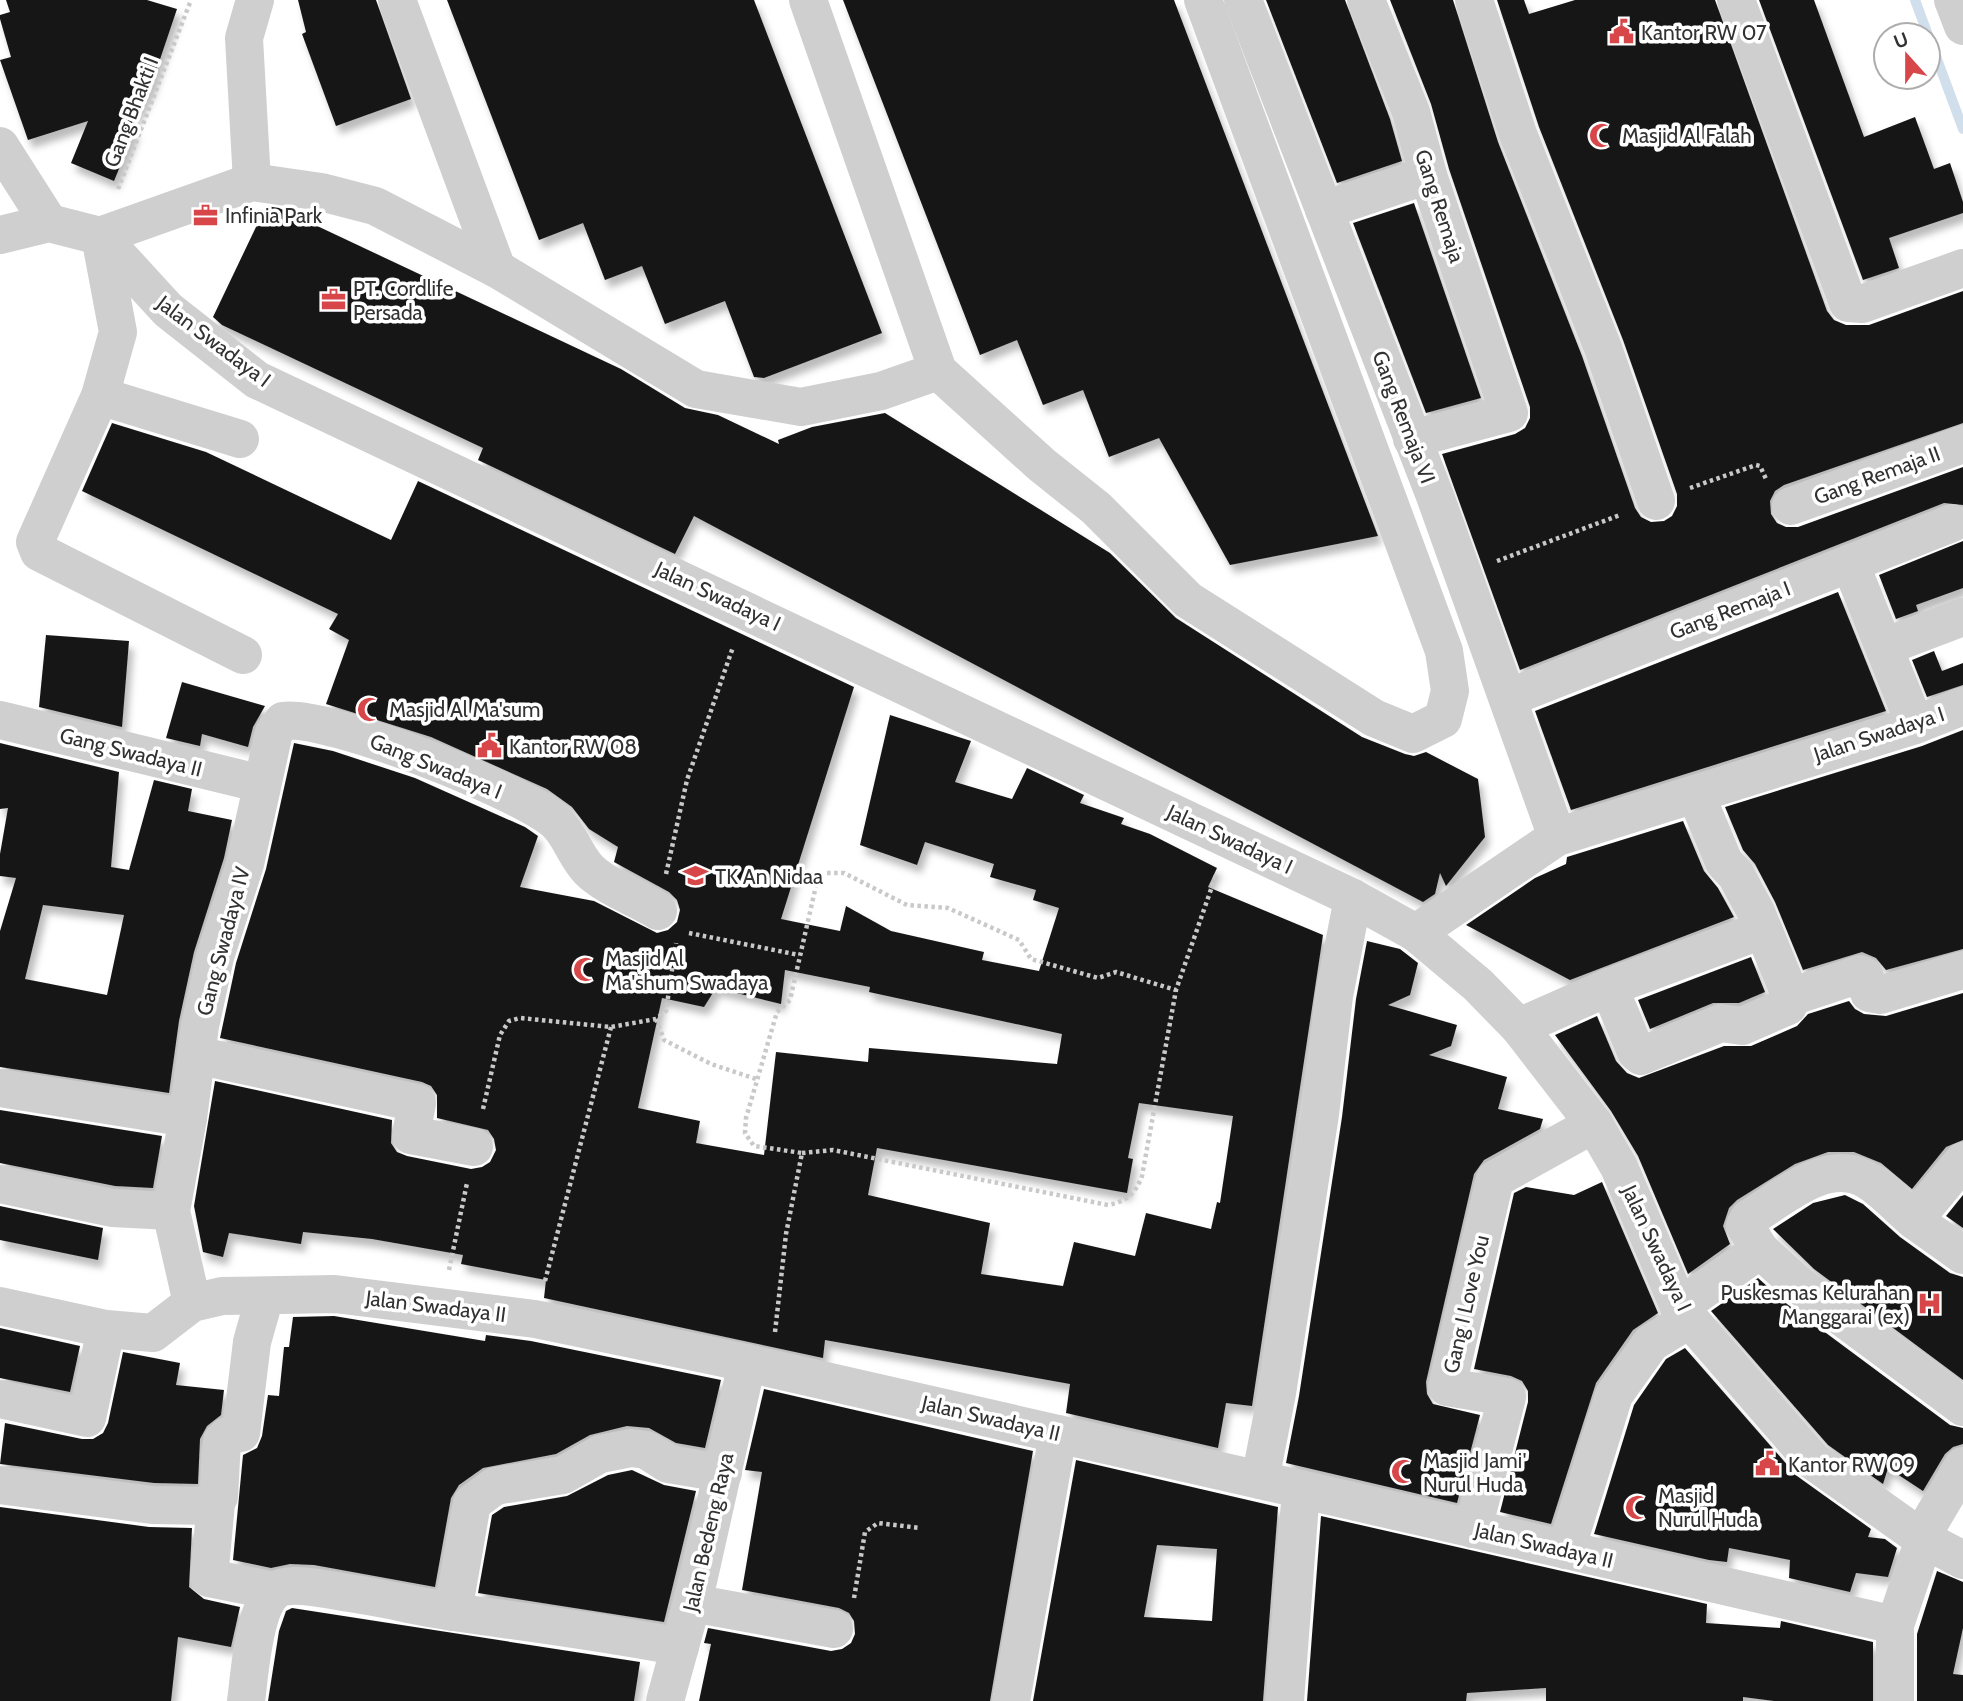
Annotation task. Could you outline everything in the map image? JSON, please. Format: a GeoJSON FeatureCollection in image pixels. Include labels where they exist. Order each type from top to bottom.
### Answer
{"type":"FeatureCollection","features":[{"type":"Feature","properties":{"kind":"street"},"geometry":{"type":"LineString","coordinates":[[252,182],[244,38],[255,0]]}},
{"type":"Feature","properties":{"kind":"street"},"geometry":{"type":"LineString","coordinates":[[397,0],[497,270]]}},
{"type":"Feature","properties":{"kind":"street"},"geometry":{"type":"LineString","coordinates":[[808,0],[938,371],[1042,465],[1096,508],[1188,600],[1374,718],[1413,734],[1443,719],[1450,691],[1444,651],[1203,0]]}},
{"type":"Feature","properties":{"kind":"street","name":"Gang Remaja VI"},"geometry":{"type":"LineString","coordinates":[[1243,0],[1412,439],[1557,837]]}},
{"type":"Feature","properties":{"kind":"street","name":"Gang Remaja"},"geometry":{"type":"LineString","coordinates":[[1366,0],[1411,112],[1428,175],[1509,413],[1412,439]]}},
{"type":"Feature","properties":{"kind":"street"},"geometry":{"type":"LineString","coordinates":[[1474,0],[1518,135],[1603,348],[1656,501]]}},
{"type":"Feature","properties":{"kind":"street"},"geometry":{"type":"LineString","coordinates":[[1736,0],[1848,303],[1862,304],[1963,268]]}},
{"type":"Feature","properties":{"kind":"street"},"geometry":{"type":"LineString","coordinates":[[1953,0],[1963,26]]}},
{"type":"Feature","properties":{"kind":"street"},"geometry":{"type":"LineString","coordinates":[[0,146],[49,223]]}},
{"type":"Feature","properties":{"kind":"street"},"geometry":{"type":"LineString","coordinates":[[1324,210],[1428,175]]}},
{"type":"Feature","properties":{"kind":"street"},"geometry":{"type":"LineString","coordinates":[[0,235],[49,223],[100,236],[252,182],[321,192],[375,206],[497,270],[696,389],[801,407],[881,391],[938,371]]}},
{"type":"Feature","properties":{"kind":"street"},"geometry":{"type":"LineString","coordinates":[[100,236],[118,332],[100,396],[35,542],[39,552],[243,655]]}},
{"type":"Feature","properties":{"kind":"street","name":"Jalan Swadaya I"},"geometry":{"type":"LineString","coordinates":[[100,236],[168,310],[257,380],[1353,898],[1416,933],[1478,985],[1519,1027],[1594,1124],[1619,1167],[1685,1313],[1813,1461],[1923,1539],[1963,1560]]}},
{"type":"Feature","properties":{"kind":"street"},"geometry":{"type":"LineString","coordinates":[[100,396],[240,439]]}},
{"type":"Feature","properties":{"kind":"street","name":"Gang Remaja II"},"geometry":{"type":"LineString","coordinates":[[1791,506],[1963,444]]}},
{"type":"Feature","properties":{"kind":"street","name":"Gang Remaja I"},"geometry":{"type":"LineString","coordinates":[[1508,698],[1952,523]]}},
{"type":"Feature","properties":{"kind":"street"},"geometry":{"type":"LineString","coordinates":[[1850,563],[1915,725]]}},
{"type":"Feature","properties":{"kind":"street"},"geometry":{"type":"LineString","coordinates":[[1884,647],[1963,617]]}},
{"type":"Feature","properties":{"kind":"street","name":"Jalan Swadaya I"},"geometry":{"type":"LineString","coordinates":[[1416,933],[1557,837],[1915,725],[1963,706]]}},
{"type":"Feature","properties":{"kind":"street","name":"Gang Swadaya I"},"geometry":{"type":"LineString","coordinates":[[262,784],[274,732],[283,721],[296,719],[359,735],[468,775],[555,821],[590,872],[658,911]]}},
{"type":"Feature","properties":{"kind":"street","name":"Gang Swadaya II"},"geometry":{"type":"LineString","coordinates":[[0,720],[262,784]]}},
{"type":"Feature","properties":{"kind":"street","name":"Gang Swadaya IV"},"geometry":{"type":"LineString","coordinates":[[171,1211],[215,957],[245,864],[262,784]]}},
{"type":"Feature","properties":{"kind":"street"},"geometry":{"type":"LineString","coordinates":[[1609,987],[1636,1052],[1641,1056],[1721,1023],[1742,1026],[1788,1006],[1791,997],[1744,888],[1724,862],[1696,795]]}},
{"type":"Feature","properties":{"kind":"street"},"geometry":{"type":"LineString","coordinates":[[1260,1480],[1277,1393],[1320,1114],[1334,996],[1353,898]]}},
{"type":"Feature","properties":{"kind":"street"},"geometry":{"type":"LineString","coordinates":[[1519,1027],[1609,987],[1762,930]]}},
{"type":"Feature","properties":{"kind":"street"},"geometry":{"type":"LineString","coordinates":[[1791,997],[1860,974],[1864,976],[1869,993],[1880,995],[1963,970]]}},
{"type":"Feature","properties":{"kind":"street"},"geometry":{"type":"LineString","coordinates":[[196,1055],[417,1103],[411,1135],[474,1147]]}},
{"type":"Feature","properties":{"kind":"street"},"geometry":{"type":"LineString","coordinates":[[0,1088],[188,1118]]}},
{"type":"Feature","properties":{"kind":"street","name":"Gang I Love You"},"geometry":{"type":"LineString","coordinates":[[1473,1529],[1507,1397],[1447,1387],[1495,1179],[1594,1124]]}},
{"type":"Feature","properties":{"kind":"street"},"geometry":{"type":"LineString","coordinates":[[1914,1220],[1963,1161]]}},
{"type":"Feature","properties":{"kind":"street"},"geometry":{"type":"LineString","coordinates":[[1963,1255],[1914,1220],[1864,1178],[1827,1173],[1749,1218],[1745,1226],[1760,1250],[1800,1286],[1963,1407]]}},
{"type":"Feature","properties":{"kind":"street"},"geometry":{"type":"LineString","coordinates":[[0,1184],[112,1208],[171,1211],[192,1303]]}},
{"type":"Feature","properties":{"kind":"street"},"geometry":{"type":"LineString","coordinates":[[1566,1550],[1614,1395],[1651,1343],[1760,1250]]}},
{"type":"Feature","properties":{"kind":"street","name":"Jalan Swadaya II"},"geometry":{"type":"LineString","coordinates":[[0,1306],[106,1329],[153,1334],[192,1303],[222,1296],[335,1294],[535,1319],[759,1365],[1895,1625]]}},
{"type":"Feature","properties":{"kind":"street"},"geometry":{"type":"LineString","coordinates":[[265,1296],[252,1342],[242,1433],[227,1436],[222,1441],[209,1578],[274,1591]]}},
{"type":"Feature","properties":{"kind":"street"},"geometry":{"type":"LineString","coordinates":[[0,1399],[87,1418],[106,1329]]}},
{"type":"Feature","properties":{"kind":"street","name":"Jalan Bedeng Raya"},"geometry":{"type":"LineString","coordinates":[[665,1701],[723,1473],[759,1365]]}},
{"type":"Feature","properties":{"kind":"street"},"geometry":{"type":"LineString","coordinates":[[1011,1701],[1058,1434]]}},
{"type":"Feature","properties":{"kind":"street"},"geometry":{"type":"LineString","coordinates":[[453,1612],[472,1503],[495,1486],[563,1475],[600,1454],[631,1448],[646,1450],[668,1464],[723,1473]]}},
{"type":"Feature","properties":{"kind":"street"},"geometry":{"type":"LineString","coordinates":[[1895,1701],[1895,1625],[1923,1539],[1963,1466]]}},
{"type":"Feature","properties":{"kind":"street"},"geometry":{"type":"LineString","coordinates":[[0,1485],[152,1505],[207,1508],[216,1503]]}},
{"type":"Feature","properties":{"kind":"street"},"geometry":{"type":"LineString","coordinates":[[1285,1701],[1301,1489]]}},
{"type":"Feature","properties":{"kind":"street"},"geometry":{"type":"LineString","coordinates":[[246,1701],[258,1621],[274,1591],[281,1587],[299,1586],[453,1612],[578,1628],[680,1647]]}},
{"type":"Feature","properties":{"kind":"street"},"geometry":{"type":"LineString","coordinates":[[692,1603],[834,1629]]}},
{"type":"Feature","properties":{"kind":"path","name":"Gang Bhakti I"},"geometry":{"type":"LineString","coordinates":[[100,236],[191,0]]}},
{"type":"Feature","properties":{"kind":"path"},"geometry":{"type":"LineString","coordinates":[[658,911],[687,780],[746,609]]}},
{"type":"Feature","properties":{"kind":"path"},"geometry":{"type":"LineString","coordinates":[[1176,990],[1116,972],[1098,978],[1031,959],[1019,940],[948,908],[907,905],[844,873],[833,872],[818,877],[814,884],[790,1000],[777,1012],[756,1079],[746,1118],[748,1141],[754,1146],[802,1153],[833,1150],[1108,1205],[1122,1202],[1132,1195],[1142,1176],[1176,990],[1229,839]]}},
{"type":"Feature","properties":{"kind":"path"},"geometry":{"type":"LineString","coordinates":[[442,1306],[500,1035],[509,1021],[520,1018],[611,1027],[631,1021],[656,1019],[666,1011],[678,930],[799,955]]}},
{"type":"Feature","properties":{"kind":"path"},"geometry":{"type":"LineString","coordinates":[[656,1019],[664,1040],[711,1064],[756,1079]]}},
{"type":"Feature","properties":{"kind":"path"},"geometry":{"type":"LineString","coordinates":[[535,1319],[611,1027]]}},
{"type":"Feature","properties":{"kind":"path"},"geometry":{"type":"LineString","coordinates":[[759,1365],[802,1153]]}},
{"type":"Feature","properties":{"kind":"path"},"geometry":{"type":"LineString","coordinates":[[834,1629],[849,1626],[865,1532],[878,1523],[920,1528]]}},
{"type":"Feature","properties":{"kind":"building"},"geometry":{"type":"Polygon","coordinates":[[[6,0],[147,0],[177,9],[150,89],[129,128],[135,130],[114,181],[71,163],[88,121],[28,140],[0,60],[11,57],[0,19],[0,15],[10,12],[6,0]]]}},
{"type":"Feature","properties":{"kind":"building"},"geometry":{"type":"Polygon","coordinates":[[[298,0],[376,0],[411,99],[336,126],[302,34],[306,32],[298,0]]]}},
{"type":"Feature","properties":{"kind":"building"},"geometry":{"type":"Polygon","coordinates":[[[447,0],[754,0],[882,333],[764,378],[754,377],[725,301],[665,324],[642,266],[605,280],[583,223],[539,240],[447,0]]]}},
{"type":"Feature","properties":{"kind":"building"},"geometry":{"type":"Polygon","coordinates":[[[843,0],[1174,0],[1378,536],[1230,565],[1159,438],[1109,457],[1083,390],[1043,405],[1017,340],[980,355],[843,0]]]}},
{"type":"Feature","properties":{"kind":"building"},"geometry":{"type":"Polygon","coordinates":[[[1266,0],[1345,0],[1390,119],[1402,161],[1337,183],[1266,0]]]}},
{"type":"Feature","properties":{"kind":"building"},"geometry":{"type":"Polygon","coordinates":[[[1390,0],[1453,0],[1498,142],[1582,356],[1635,508],[1641,517],[1651,522],[1664,521],[1672,516],[1677,506],[1677,494],[1623,340],[1539,127],[1497,0],[1524,0],[1529,14],[1575,0],[1715,0],[1827,311],[1834,320],[1846,325],[1869,325],[1963,291],[1963,423],[1784,485],[1775,491],[1770,501],[1771,514],[1777,523],[1786,527],[1798,527],[1963,467],[1963,505],[1944,503],[1520,670],[1442,454],[1515,434],[1525,428],[1530,418],[1530,407],[1449,169],[1431,104],[1390,0]]]}},
{"type":"Feature","properties":{"kind":"building"},"geometry":{"type":"Polygon","coordinates":[[[1759,0],[1814,0],[1864,137],[1915,117],[1934,169],[1950,163],[1963,202],[1963,213],[1889,238],[1899,268],[1863,280],[1759,0]]]}},
{"type":"Feature","properties":{"kind":"building"},"geometry":{"type":"Polygon","coordinates":[[[1414,203],[1481,398],[1426,413],[1353,223],[1414,203]]]}},
{"type":"Feature","properties":{"kind":"building"},"geometry":{"type":"Polygon","coordinates":[[[266,206],[279,208],[621,369],[685,408],[718,415],[779,444],[778,440],[812,427],[885,413],[1110,553],[1176,618],[1362,737],[1405,754],[1414,756],[1426,752],[1478,779],[1485,837],[1446,886],[1440,873],[1435,894],[1423,902],[694,516],[675,554],[478,460],[483,448],[222,325],[213,317],[266,206]]]}},
{"type":"Feature","properties":{"kind":"building"},"geometry":{"type":"Polygon","coordinates":[[[112,423],[206,452],[391,540],[418,481],[854,687],[781,919],[840,931],[846,906],[891,931],[984,952],[982,960],[1039,971],[1059,908],[1033,900],[1036,890],[990,877],[994,864],[925,842],[917,865],[860,845],[890,715],[971,741],[955,782],[1012,799],[1027,768],[1084,795],[1080,803],[1124,818],[1121,824],[1150,834],[1217,868],[1208,887],[1323,935],[1252,1406],[1226,1403],[1218,1448],[1066,1413],[1070,1384],[825,1340],[823,1358],[544,1298],[546,1280],[461,1264],[463,1255],[372,1239],[303,1232],[301,1244],[229,1233],[223,1257],[203,1252],[194,1206],[215,1081],[392,1120],[391,1143],[397,1152],[407,1156],[471,1169],[490,1162],[496,1150],[494,1139],[488,1130],[437,1118],[437,1095],[431,1086],[422,1082],[220,1038],[236,963],[266,869],[294,743],[333,751],[415,778],[525,827],[538,836],[520,887],[594,901],[657,933],[668,930],[677,922],[680,910],[677,900],[669,892],[614,862],[618,847],[589,829],[572,807],[547,789],[431,737],[326,704],[349,640],[329,629],[338,614],[82,491],[112,423]],[[785,970],[781,1004],[716,988],[704,1007],[662,998],[638,1108],[700,1121],[696,1143],[764,1155],[776,1052],[868,1062],[869,1048],[1057,1064],[1062,1034],[869,992],[870,987],[785,970]],[[1139,1103],[1128,1158],[1133,1159],[1127,1193],[877,1148],[868,1195],[990,1223],[981,1274],[1063,1286],[1074,1242],[1135,1256],[1146,1213],[1211,1229],[1217,1202],[1220,1203],[1233,1116],[1139,1103]]]}},
{"type":"Feature","properties":{"kind":"building"},"geometry":{"type":"Polygon","coordinates":[[[1963,541],[1963,588],[1916,605],[1918,611],[1896,619],[1879,575],[1963,541]]]}},
{"type":"Feature","properties":{"kind":"building"},"geometry":{"type":"Polygon","coordinates":[[[1838,592],[1886,711],[1571,810],[1535,711],[1838,592]]]}},
{"type":"Feature","properties":{"kind":"building"},"geometry":{"type":"Polygon","coordinates":[[[46,635],[129,641],[122,727],[39,707],[46,635]]]}},
{"type":"Feature","properties":{"kind":"building"},"geometry":{"type":"Polygon","coordinates":[[[1934,651],[1942,671],[1963,663],[1963,685],[1927,697],[1912,660],[1934,651]]]}},
{"type":"Feature","properties":{"kind":"building"},"geometry":{"type":"Polygon","coordinates":[[[182,682],[265,706],[253,727],[248,747],[202,734],[200,746],[166,738],[182,682]]]}},
{"type":"Feature","properties":{"kind":"building"},"geometry":{"type":"Polygon","coordinates":[[[1963,730],[1963,949],[1886,970],[1876,958],[1862,952],[1803,970],[1775,902],[1755,864],[1743,850],[1725,807],[1922,746],[1963,730]]]}},
{"type":"Feature","properties":{"kind":"building"},"geometry":{"type":"Polygon","coordinates":[[[0,743],[119,772],[111,867],[129,870],[154,780],[192,789],[188,811],[232,820],[224,858],[194,952],[179,1021],[169,1093],[0,1067],[0,931],[16,878],[0,876],[0,854],[8,808],[0,809],[0,743]],[[43,905],[25,979],[107,995],[124,915],[43,905]]]}},
{"type":"Feature","properties":{"kind":"building"},"geometry":{"type":"Polygon","coordinates":[[[1683,821],[1704,871],[1718,888],[1734,917],[1570,980],[1466,925],[1535,878],[1566,864],[1567,857],[1683,821]]]}},
{"type":"Feature","properties":{"kind":"building"},"geometry":{"type":"Polygon","coordinates":[[[1367,941],[1400,949],[1418,963],[1410,995],[1388,1005],[1457,1025],[1451,1046],[1429,1055],[1507,1077],[1498,1109],[1543,1119],[1540,1129],[1484,1160],[1474,1174],[1426,1382],[1427,1394],[1433,1404],[1480,1415],[1457,1503],[1286,1463],[1299,1396],[1342,1117],[1356,999],[1367,941]]]}},
{"type":"Feature","properties":{"kind":"building"},"geometry":{"type":"Polygon","coordinates":[[[1751,957],[1765,992],[1739,1003],[1713,1003],[1650,1029],[1638,1000],[1751,957]]]}},
{"type":"Feature","properties":{"kind":"building"},"geometry":{"type":"Polygon","coordinates":[[[1963,993],[1963,1140],[1946,1147],[1912,1189],[1881,1163],[1854,1152],[1828,1152],[1795,1164],[1737,1200],[1729,1208],[1723,1226],[1730,1244],[1688,1274],[1638,1156],[1611,1111],[1555,1035],[1597,1016],[1616,1061],[1627,1073],[1639,1078],[1724,1046],[1751,1046],[1797,1026],[1808,1014],[1849,1001],[1855,1009],[1864,1014],[1886,1016],[1963,993]]]}},
{"type":"Feature","properties":{"kind":"building"},"geometry":{"type":"Polygon","coordinates":[[[0,1110],[162,1136],[153,1188],[115,1186],[0,1163],[0,1110]]]}},
{"type":"Feature","properties":{"kind":"building"},"geometry":{"type":"Polygon","coordinates":[[[1602,1182],[1658,1313],[1633,1330],[1596,1383],[1551,1524],[1500,1512],[1528,1402],[1528,1391],[1522,1381],[1511,1376],[1474,1369],[1514,1193],[1526,1187],[1574,1195],[1602,1182]]]}},
{"type":"Feature","properties":{"kind":"building"},"geometry":{"type":"Polygon","coordinates":[[[1845,1195],[1863,1204],[1900,1237],[1950,1273],[1963,1277],[1963,1380],[1814,1269],[1773,1229],[1813,1203],[1845,1195]]]}},
{"type":"Feature","properties":{"kind":"building"},"geometry":{"type":"Polygon","coordinates":[[[1963,1195],[1963,1228],[1946,1216],[1963,1195]]]}},
{"type":"Feature","properties":{"kind":"building"},"geometry":{"type":"Polygon","coordinates":[[[0,1206],[103,1228],[98,1260],[0,1240],[0,1206]]]}},
{"type":"Feature","properties":{"kind":"building"},"geometry":{"type":"Polygon","coordinates":[[[1758,1278],[1787,1304],[1950,1425],[1963,1428],[1963,1444],[1953,1447],[1945,1454],[1923,1491],[1888,1468],[1883,1484],[1828,1445],[1711,1311],[1758,1278]]]}},
{"type":"Feature","properties":{"kind":"building"},"geometry":{"type":"Polygon","coordinates":[[[334,1316],[485,1341],[486,1335],[531,1341],[721,1380],[705,1448],[676,1443],[649,1428],[627,1426],[590,1435],[556,1454],[483,1468],[459,1485],[451,1498],[435,1587],[314,1565],[290,1564],[271,1568],[233,1560],[243,1455],[257,1448],[262,1436],[268,1395],[279,1396],[284,1347],[289,1347],[293,1317],[334,1316]]]}},
{"type":"Feature","properties":{"kind":"building"},"geometry":{"type":"Polygon","coordinates":[[[0,1328],[80,1346],[70,1392],[0,1378],[0,1328]]]}},
{"type":"Feature","properties":{"kind":"building"},"geometry":{"type":"Polygon","coordinates":[[[1685,1348],[1797,1476],[1871,1529],[1868,1537],[1885,1539],[1897,1548],[1888,1577],[1856,1573],[1850,1592],[1789,1578],[1790,1560],[1729,1548],[1727,1562],[1709,1560],[1594,1534],[1634,1405],[1666,1359],[1685,1348]]]}},
{"type":"Feature","properties":{"kind":"building"},"geometry":{"type":"Polygon","coordinates":[[[123,1352],[180,1363],[176,1385],[224,1390],[221,1415],[207,1426],[200,1439],[198,1484],[154,1483],[0,1464],[5,1423],[82,1439],[93,1439],[103,1433],[108,1423],[123,1352]]]}},
{"type":"Feature","properties":{"kind":"building"},"geometry":{"type":"Polygon","coordinates":[[[764,1389],[1033,1451],[990,1701],[699,1701],[711,1644],[704,1643],[708,1628],[831,1651],[842,1649],[851,1643],[855,1634],[854,1621],[849,1613],[839,1608],[742,1590],[762,1472],[745,1470],[764,1389]]]}},
{"type":"Feature","properties":{"kind":"building"},"geometry":{"type":"Polygon","coordinates":[[[1076,1460],[1278,1507],[1263,1701],[1033,1701],[1076,1460]],[[1157,1545],[1144,1617],[1212,1621],[1217,1549],[1157,1545]]]}},
{"type":"Feature","properties":{"kind":"building"},"geometry":{"type":"Polygon","coordinates":[[[632,1470],[664,1485],[696,1491],[664,1622],[478,1593],[492,1515],[504,1507],[567,1496],[608,1475],[632,1470]]]}},
{"type":"Feature","properties":{"kind":"building"},"geometry":{"type":"Polygon","coordinates":[[[0,1507],[149,1527],[192,1528],[189,1587],[204,1599],[240,1607],[231,1647],[178,1637],[171,1701],[0,1701],[0,1507]]]}},
{"type":"Feature","properties":{"kind":"building"},"geometry":{"type":"Polygon","coordinates":[[[1321,1516],[1707,1604],[1706,1623],[1780,1628],[1781,1621],[1873,1642],[1873,1701],[1774,1701],[1743,1697],[1743,1701],[1546,1701],[1546,1688],[1467,1693],[1466,1701],[1307,1701],[1321,1516]]]}},
{"type":"Feature","properties":{"kind":"building"},"geometry":{"type":"Polygon","coordinates":[[[1937,1571],[1963,1582],[1963,1628],[1953,1674],[1963,1675],[1963,1701],[1917,1701],[1917,1634],[1937,1571]]]}},
{"type":"Feature","properties":{"kind":"building"},"geometry":{"type":"Polygon","coordinates":[[[292,1608],[640,1662],[634,1701],[268,1701],[279,1631],[286,1611],[292,1608]]]}},
{"type":"Feature","properties":{"kind":"waterway"},"geometry":{"type":"LineString","coordinates":[[1915,0],[1963,129]]}},
{"type":"Feature","properties":{"kind":"place","name":"Kantor RW 07"},"geometry":{"type":"Point","coordinates":[1621,32]}},
{"type":"Feature","properties":{"kind":"place","name":"Masjid Al Falah"},"geometry":{"type":"Point","coordinates":[1602,135]}},
{"type":"Feature","properties":{"kind":"place","name":"Infinia Park"},"geometry":{"type":"Point","coordinates":[205,215]}},
{"type":"Feature","properties":{"kind":"place","name":"PT. Cordlife Persada"},"geometry":{"type":"Point","coordinates":[333,300]}},
{"type":"Feature","properties":{"kind":"place","name":"Masjid Al Ma'sum"},"geometry":{"type":"Point","coordinates":[369,709]}},
{"type":"Feature","properties":{"kind":"place","name":"Kantor RW 08"},"geometry":{"type":"Point","coordinates":[489,746]}},
{"type":"Feature","properties":{"kind":"place","name":"TK An Nidaa"},"geometry":{"type":"Point","coordinates":[695,876]}},
{"type":"Feature","properties":{"kind":"place","name":"Masjid Al Ma'shum Swadaya"},"geometry":{"type":"Point","coordinates":[585,970]}},
{"type":"Feature","properties":{"kind":"place","name":"Puskesmas Kelurahan Manggarai (ex)"},"geometry":{"type":"Point","coordinates":[1930,1304]}},
{"type":"Feature","properties":{"kind":"place","name":"Kantor RW 09"},"geometry":{"type":"Point","coordinates":[1768,1464]}},
{"type":"Feature","properties":{"kind":"place","name":"Masjid Jami' Nurul Huda"},"geometry":{"type":"Point","coordinates":[1403,1472]}},
{"type":"Feature","properties":{"kind":"place","name":"Masjid Nurul Huda"},"geometry":{"type":"Point","coordinates":[1638,1507]}}]}
